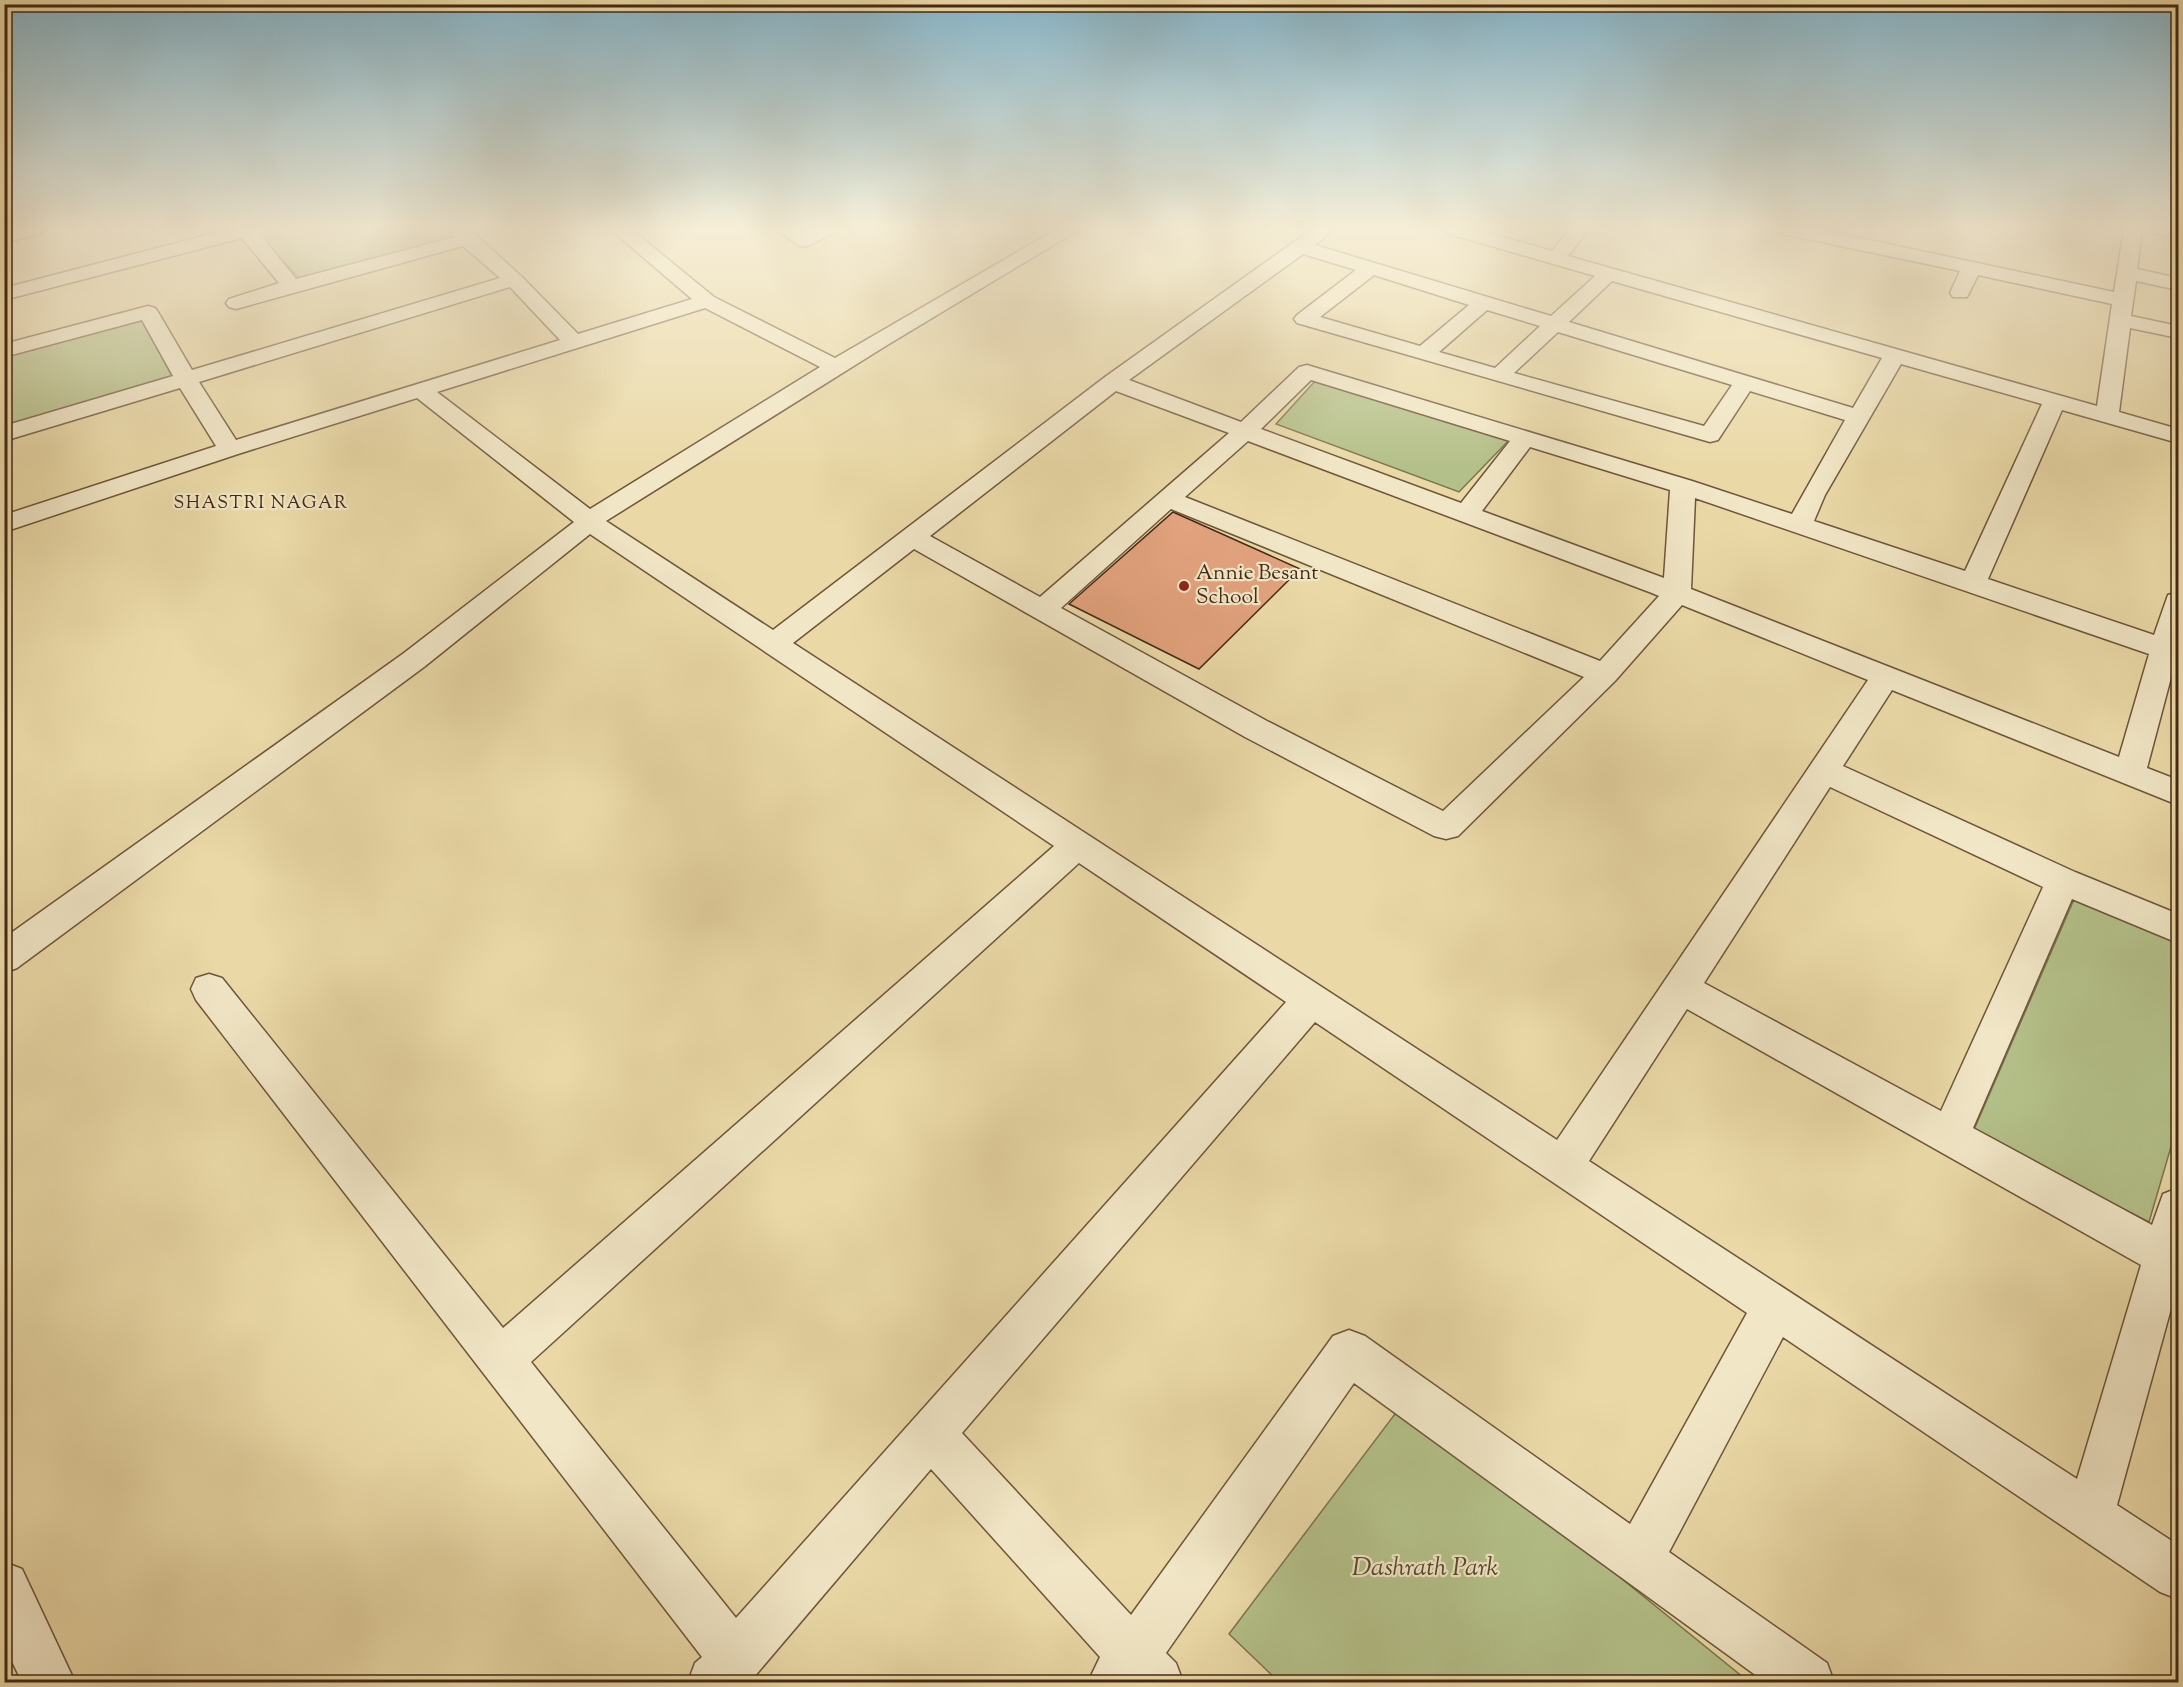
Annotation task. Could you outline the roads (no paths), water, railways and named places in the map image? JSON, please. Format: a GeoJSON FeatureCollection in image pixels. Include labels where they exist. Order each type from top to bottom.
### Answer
{"type":"FeatureCollection","features":[{"type":"Feature","properties":{"kind":"street"},"geometry":{"type":"LineString","coordinates":[[4,434],[422,308]]}},
{"type":"Feature","properties":{"kind":"street"},"geometry":{"type":"LineString","coordinates":[[541,308],[574,342]]}},
{"type":"Feature","properties":{"kind":"street"},"geometry":{"type":"LineString","coordinates":[[4,524],[230,449],[685,308]]}},
{"type":"Feature","properties":{"kind":"street"},"geometry":{"type":"LineString","coordinates":[[720,308],[836,368]]}},
{"type":"Feature","properties":{"kind":"street"},"geometry":{"type":"LineString","coordinates":[[4,958],[414,660],[607,508],[939,308]]}},
{"type":"Feature","properties":{"kind":"street"},"geometry":{"type":"LineString","coordinates":[[774,644],[1113,382],[1216,308]]}},
{"type":"Feature","properties":{"kind":"street"},"geometry":{"type":"LineString","coordinates":[[1319,308],[1304,319],[1710,435],[1745,382]]}},
{"type":"Feature","properties":{"kind":"street"},"geometry":{"type":"LineString","coordinates":[[1424,354],[1478,308]]}},
{"type":"Feature","properties":{"kind":"street"},"geometry":{"type":"LineString","coordinates":[[1500,308],[1859,417]]}},
{"type":"Feature","properties":{"kind":"street"},"geometry":{"type":"LineString","coordinates":[[1499,376],[1572,308]]}},
{"type":"Feature","properties":{"kind":"street"},"geometry":{"type":"LineString","coordinates":[[1728,308],[2178,436]]}},
{"type":"Feature","properties":{"kind":"street"},"geometry":{"type":"LineString","coordinates":[[2113,308],[2178,332]]}},
{"type":"Feature","properties":{"kind":"street"},"geometry":{"type":"LineString","coordinates":[[2107,416],[2121,310]]}},
{"type":"Feature","properties":{"kind":"street"},"geometry":{"type":"LineString","coordinates":[[4,351],[148,312],[186,379],[230,449]]}},
{"type":"Feature","properties":{"kind":"street"},"geometry":{"type":"LineString","coordinates":[[1799,525],[1813,495],[1895,355]]}},
{"type":"Feature","properties":{"kind":"street"},"geometry":{"type":"LineString","coordinates":[[1042,609],[1245,431],[1307,372],[1683,486],[1972,583],[2170,646]]}},
{"type":"Feature","properties":{"kind":"street"},"geometry":{"type":"LineString","coordinates":[[1113,382],[1677,593],[2178,793]]}},
{"type":"Feature","properties":{"kind":"street"},"geometry":{"type":"LineString","coordinates":[[421,390],[590,522],[2178,1574]]}},
{"type":"Feature","properties":{"kind":"street"},"geometry":{"type":"LineString","coordinates":[[1972,583],[2055,401]]}},
{"type":"Feature","properties":{"kind":"street"},"geometry":{"type":"LineString","coordinates":[[1466,514],[1525,438]]}},
{"type":"Feature","properties":{"kind":"street"},"geometry":{"type":"LineString","coordinates":[[912,537],[1256,729],[1446,827],[1605,674],[1677,593],[1683,486]]}},
{"type":"Feature","properties":{"kind":"street"},"geometry":{"type":"LineString","coordinates":[[1168,499],[1605,674]]}},
{"type":"Feature","properties":{"kind":"street"},"geometry":{"type":"LineString","coordinates":[[2130,774],[2170,646],[2178,601]]}},
{"type":"Feature","properties":{"kind":"street"},"geometry":{"type":"LineString","coordinates":[[1563,1166],[1886,676]]}},
{"type":"Feature","properties":{"kind":"street"},"geometry":{"type":"LineString","coordinates":[[1824,771],[2063,881],[2178,929]]}},
{"type":"Feature","properties":{"kind":"street"},"geometry":{"type":"LineString","coordinates":[[500,1360],[1078,845]]}},
{"type":"Feature","properties":{"kind":"street"},"geometry":{"type":"LineString","coordinates":[[1950,1137],[2063,881]]}},
{"type":"Feature","properties":{"kind":"street"},"geometry":{"type":"LineString","coordinates":[[1681,988],[2165,1255]]}},
{"type":"Feature","properties":{"kind":"street"},"geometry":{"type":"LineString","coordinates":[[209,989],[500,1360],[725,1671],[1311,1000]]}},
{"type":"Feature","properties":{"kind":"street"},"geometry":{"type":"LineString","coordinates":[[2090,1516],[2178,1208]]}},
{"type":"Feature","properties":{"kind":"street"},"geometry":{"type":"LineString","coordinates":[[1638,1560],[1775,1307]]}},
{"type":"Feature","properties":{"kind":"street"},"geometry":{"type":"LineString","coordinates":[[932,1435],[1134,1674],[1349,1352],[1808,1683]]}},
{"type":"Feature","properties":{"kind":"street"},"geometry":{"type":"LineString","coordinates":[[4,1587],[49,1683]]}},
{"type":"Feature","properties":{"kind":"place","name":"Annie Besant School"},"geometry":{"type":"Point","coordinates":[1184,586]}},
{"type":"Feature","properties":{"kind":"district","name":"SHASTRI NAGAR"},"geometry":{"type":"Point","coordinates":[261,504]}},
{"type":"Feature","properties":{"kind":"park label","name":"Dashrath Park"},"geometry":{"type":"Point","coordinates":[1425,1568]}}]}
